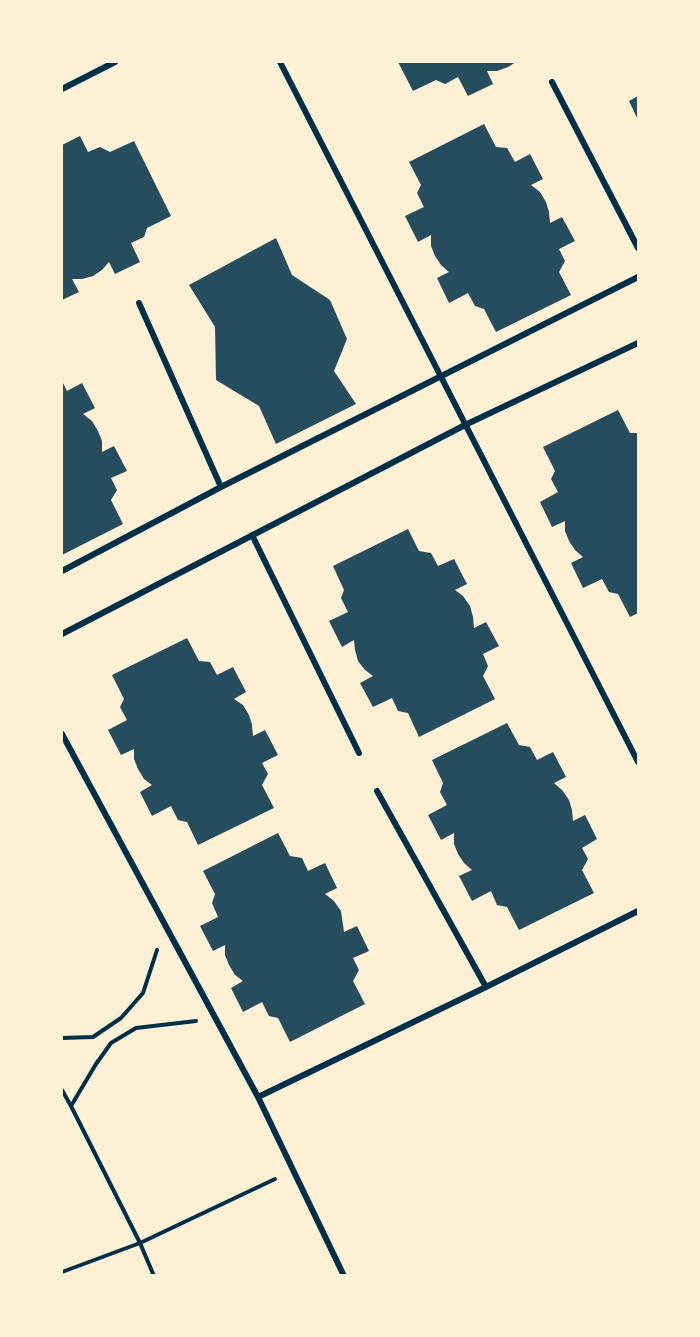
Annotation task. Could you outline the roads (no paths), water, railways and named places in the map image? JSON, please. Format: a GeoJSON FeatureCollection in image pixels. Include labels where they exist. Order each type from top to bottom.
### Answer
{"type":"FeatureCollection","features":[{"type":"Feature","properties":{"kind":"street"},"geometry":{"type":"LineString","coordinates":[[62,89],[115,62]]}},
{"type":"Feature","properties":{"kind":"street"},"geometry":{"type":"LineString","coordinates":[[280,62],[639,762]]}},
{"type":"Feature","properties":{"kind":"street"},"geometry":{"type":"LineString","coordinates":[[552,82],[639,248]]}},
{"type":"Feature","properties":{"kind":"street"},"geometry":{"type":"LineString","coordinates":[[62,571],[221,487],[639,277]]}},
{"type":"Feature","properties":{"kind":"street"},"geometry":{"type":"LineString","coordinates":[[139,303],[221,487]]}},
{"type":"Feature","properties":{"kind":"street"},"geometry":{"type":"LineString","coordinates":[[62,634],[465,425],[639,344]]}},
{"type":"Feature","properties":{"kind":"street"},"geometry":{"type":"LineString","coordinates":[[252,535],[359,753]]}},
{"type":"Feature","properties":{"kind":"street"},"geometry":{"type":"LineString","coordinates":[[62,734],[258,1098],[344,1275]]}},
{"type":"Feature","properties":{"kind":"street"},"geometry":{"type":"LineString","coordinates":[[377,790],[486,987]]}},
{"type":"Feature","properties":{"kind":"street"},"geometry":{"type":"LineString","coordinates":[[258,1098],[639,910]]}}]}
